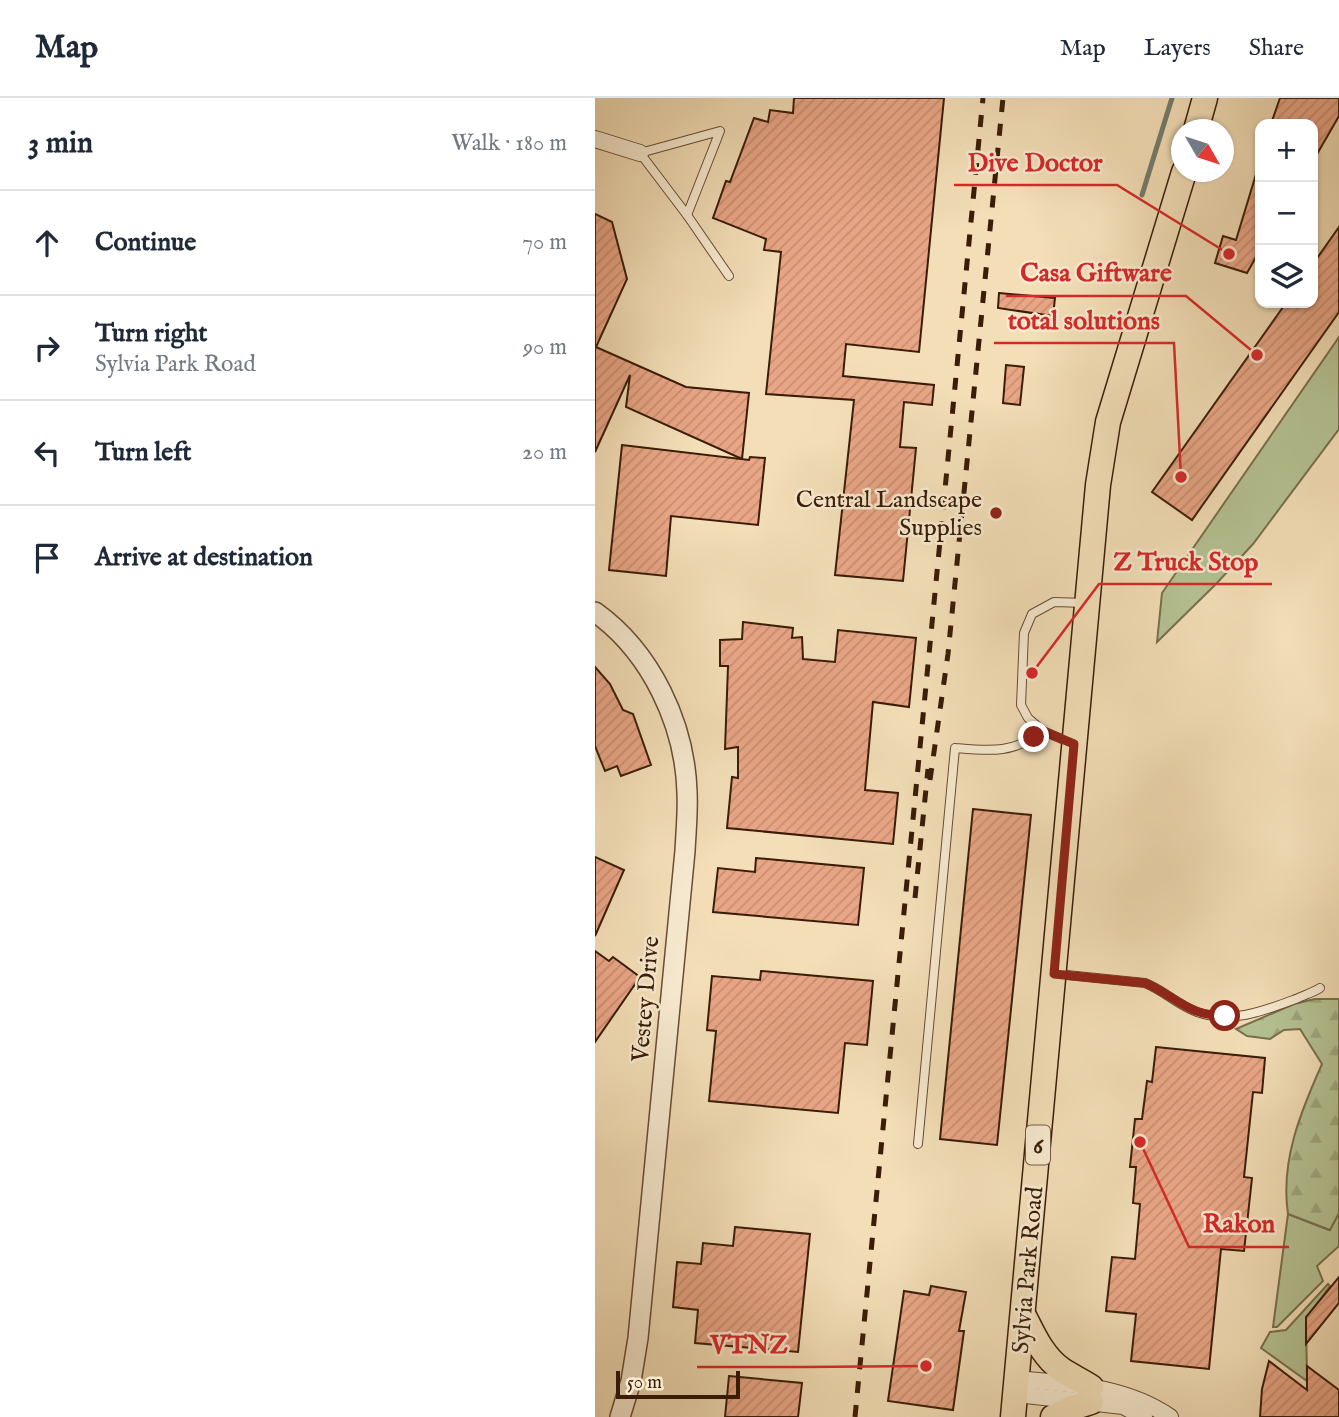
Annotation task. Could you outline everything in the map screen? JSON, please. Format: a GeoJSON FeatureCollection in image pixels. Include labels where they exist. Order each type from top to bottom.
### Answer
{"type":"FeatureCollection","features":[{"type":"Feature","properties":{"kind":"main road"},"geometry":{"type":"LineString","coordinates":[[1199,119],[1205,98]]}},
{"type":"Feature","properties":{"kind":"main road","name":"Sylvia Park Road"},"geometry":{"type":"LineString","coordinates":[[1015,1397],[1098,485],[1108,422],[1181,182]]}},
{"type":"Feature","properties":{"kind":"main road"},"geometry":{"type":"LineString","coordinates":[[1023,1314],[1048,1357],[1091,1394],[1072,1408],[1053,1417]]}},
{"type":"Feature","properties":{"kind":"street"},"geometry":{"type":"LineString","coordinates":[[595,139],[640,153]]}},
{"type":"Feature","properties":{"kind":"street","name":"Vestey Drive"},"geometry":{"type":"LineString","coordinates":[[595,612],[607,620],[633,648],[662,693],[675,723],[682,750],[687,790],[685,850],[638,1338],[631,1381],[620,1417]]}},
{"type":"Feature","properties":{"kind":"street"},"geometry":{"type":"LineString","coordinates":[[1015,1397],[1091,1394],[1112,1390],[1145,1403],[1170,1417]]}},
{"type":"Feature","properties":{"kind":"street"},"geometry":{"type":"LineString","coordinates":[[1091,1394],[1144,1417]]}},
{"type":"Feature","properties":{"kind":"lane"},"geometry":{"type":"LineString","coordinates":[[687,215],[720,131],[640,153],[729,275]]}},
{"type":"Feature","properties":{"kind":"lane"},"geometry":{"type":"LineString","coordinates":[[1074,744],[1043,731],[1028,718],[1021,705],[1024,633],[1032,614],[1054,602],[1087,603]]}},
{"type":"Feature","properties":{"kind":"lane"},"geometry":{"type":"LineString","coordinates":[[918,1144],[955,748],[995,751],[1024,744],[1043,731]]}},
{"type":"Feature","properties":{"kind":"lane"},"geometry":{"type":"LineString","coordinates":[[1054,974],[1145,983],[1199,1013],[1225,1016],[1262,1013],[1320,988]]}},
{"type":"Feature","properties":{"kind":"green space"},"geometry":{"type":"Polygon","coordinates":[[[1339,337],[1339,429],[1253,544],[1157,642],[1162,593],[1339,337]]]}},
{"type":"Feature","properties":{"kind":"green space"},"geometry":{"type":"Polygon","coordinates":[[[1315,999],[1339,999],[1339,1213],[1330,1230],[1288,1214],[1286,1194],[1294,1137],[1322,1064],[1300,1029],[1284,1030],[1270,1039],[1247,1036],[1236,1029],[1294,1004],[1315,999]]]}},
{"type":"Feature","properties":{"kind":"green space"},"geometry":{"type":"Polygon","coordinates":[[[1339,1213],[1339,1246],[1317,1266],[1323,1281],[1277,1327],[1273,1327],[1288,1214],[1329,1230],[1339,1213]]]}},
{"type":"Feature","properties":{"kind":"green space"},"geometry":{"type":"Polygon","coordinates":[[[1328,1284],[1330,1286],[1306,1318],[1307,1381],[1261,1348],[1270,1332],[1286,1330],[1328,1284]]]}},
{"type":"Feature","properties":{"kind":"building"},"geometry":{"type":"Polygon","coordinates":[[[794,98],[944,98],[919,352],[846,344],[843,376],[934,385],[932,405],[904,402],[900,447],[916,448],[903,581],[835,575],[854,400],[766,394],[781,252],[764,250],[766,239],[713,218],[754,118],[768,122],[770,110],[793,113],[794,98]]]}},
{"type":"Feature","properties":{"kind":"building"},"geometry":{"type":"Polygon","coordinates":[[[1280,98],[1339,98],[1339,116],[1318,152],[1318,119],[1273,119],[1280,98]]]}},
{"type":"Feature","properties":{"kind":"building"},"geometry":{"type":"Polygon","coordinates":[[[1255,178],[1255,259],[1247,273],[1215,263],[1223,236],[1236,240],[1255,178]]]}},
{"type":"Feature","properties":{"kind":"building"},"geometry":{"type":"Polygon","coordinates":[[[595,214],[612,222],[627,279],[596,347],[686,387],[749,393],[742,459],[626,407],[630,375],[595,452],[595,214]]]}},
{"type":"Feature","properties":{"kind":"building"},"geometry":{"type":"Polygon","coordinates":[[[1339,227],[1339,312],[1192,520],[1152,492],[1282,308],[1318,308],[1318,257],[1339,227]]]}},
{"type":"Feature","properties":{"kind":"building"},"geometry":{"type":"Polygon","coordinates":[[[999,293],[1055,298],[1053,316],[998,308],[999,293]]]}},
{"type":"Feature","properties":{"kind":"building"},"geometry":{"type":"Polygon","coordinates":[[[1006,365],[1024,367],[1020,405],[1003,403],[1006,365]]]}},
{"type":"Feature","properties":{"kind":"building"},"geometry":{"type":"Polygon","coordinates":[[[622,445],[749,460],[750,457],[765,458],[758,525],[671,516],[666,576],[609,570],[622,445]]]}},
{"type":"Feature","properties":{"kind":"building"},"geometry":{"type":"Polygon","coordinates":[[[743,622],[793,628],[792,638],[802,637],[803,659],[835,662],[838,630],[916,638],[909,707],[873,702],[865,790],[898,793],[893,844],[727,828],[732,777],[738,778],[738,747],[725,749],[728,666],[720,666],[720,640],[742,639],[743,622]]]}},
{"type":"Feature","properties":{"kind":"building"},"geometry":{"type":"Polygon","coordinates":[[[595,667],[610,684],[623,710],[633,714],[651,765],[621,776],[617,766],[605,771],[595,746],[595,667]]]}},
{"type":"Feature","properties":{"kind":"building"},"geometry":{"type":"Polygon","coordinates":[[[973,809],[1031,815],[997,1145],[940,1139],[973,809]]]}},
{"type":"Feature","properties":{"kind":"building"},"geometry":{"type":"Polygon","coordinates":[[[595,857],[624,870],[595,936],[595,857]]]}},
{"type":"Feature","properties":{"kind":"building"},"geometry":{"type":"Polygon","coordinates":[[[756,858],[864,868],[858,925],[713,912],[718,868],[755,872],[756,858]]]}},
{"type":"Feature","properties":{"kind":"building"},"geometry":{"type":"Polygon","coordinates":[[[595,951],[609,961],[613,957],[640,977],[595,1042],[595,951]]]}},
{"type":"Feature","properties":{"kind":"building"},"geometry":{"type":"Polygon","coordinates":[[[761,971],[873,981],[867,1045],[845,1043],[838,1113],[709,1101],[716,1031],[707,1030],[712,976],[760,980],[761,971]]]}},
{"type":"Feature","properties":{"kind":"building"},"geometry":{"type":"Polygon","coordinates":[[[1156,1047],[1265,1058],[1262,1093],[1253,1092],[1244,1177],[1252,1178],[1244,1251],[1221,1249],[1209,1369],[1131,1361],[1136,1314],[1106,1311],[1112,1257],[1135,1259],[1140,1204],[1133,1203],[1136,1167],[1130,1167],[1135,1119],[1142,1119],[1147,1081],[1152,1082],[1156,1047]]]}},
{"type":"Feature","properties":{"kind":"building"},"geometry":{"type":"Polygon","coordinates":[[[735,1227],[810,1234],[798,1352],[695,1343],[698,1310],[673,1307],[677,1262],[701,1264],[703,1243],[733,1246],[735,1227]]]}},
{"type":"Feature","properties":{"kind":"building"},"geometry":{"type":"Polygon","coordinates":[[[1339,1277],[1339,1303],[1306,1344],[1306,1317],[1339,1277]]]}},
{"type":"Feature","properties":{"kind":"building"},"geometry":{"type":"Polygon","coordinates":[[[931,1286],[966,1292],[959,1331],[964,1331],[953,1410],[888,1401],[904,1291],[929,1295],[931,1286]]]}},
{"type":"Feature","properties":{"kind":"building"},"geometry":{"type":"Polygon","coordinates":[[[1269,1361],[1307,1390],[1307,1366],[1339,1390],[1339,1417],[1260,1417],[1262,1389],[1269,1361]]]}},
{"type":"Feature","properties":{"kind":"building"},"geometry":{"type":"Polygon","coordinates":[[[729,1376],[802,1383],[798,1417],[725,1417],[729,1376]]]}},
{"type":"Feature","properties":{"kind":"waterway"},"geometry":{"type":"LineString","coordinates":[[1142,195],[1172,98]]}},
{"type":"Feature","properties":{"kind":"railway"},"geometry":{"type":"LineString","coordinates":[[855,1417],[983,98]]}},
{"type":"Feature","properties":{"kind":"railway"},"geometry":{"type":"LineString","coordinates":[[930,780],[948,654],[1003,98]]}},
{"type":"Feature","properties":{"kind":"railway"},"geometry":{"type":"LineString","coordinates":[[915,898],[928,769]]}},
{"type":"Feature","properties":{"kind":"place","name":"Dive Doctor"},"geometry":{"type":"Point","coordinates":[1229,254]}},
{"type":"Feature","properties":{"kind":"place","name":"Casa Giftware"},"geometry":{"type":"Point","coordinates":[1257,355]}},
{"type":"Feature","properties":{"kind":"place","name":"total solutions"},"geometry":{"type":"Point","coordinates":[1181,477]}},
{"type":"Feature","properties":{"kind":"place","name":"Central Landscape Supplies"},"geometry":{"type":"Point","coordinates":[996,513]}},
{"type":"Feature","properties":{"kind":"place","name":"Z Truck Stop"},"geometry":{"type":"Point","coordinates":[1032,673]}},
{"type":"Feature","properties":{"kind":"place","name":"Rakon"},"geometry":{"type":"Point","coordinates":[1140,1142]}},
{"type":"Feature","properties":{"kind":"place","name":"VTNZ"},"geometry":{"type":"Point","coordinates":[926,1366]}},
{"type":"Feature","properties":{"kind":"route"},"geometry":{"type":"LineString","coordinates":[[1034,737],[1043,731],[1074,744],[1054,974],[1145,983],[1199,1013],[1225,1016]]}}]}
